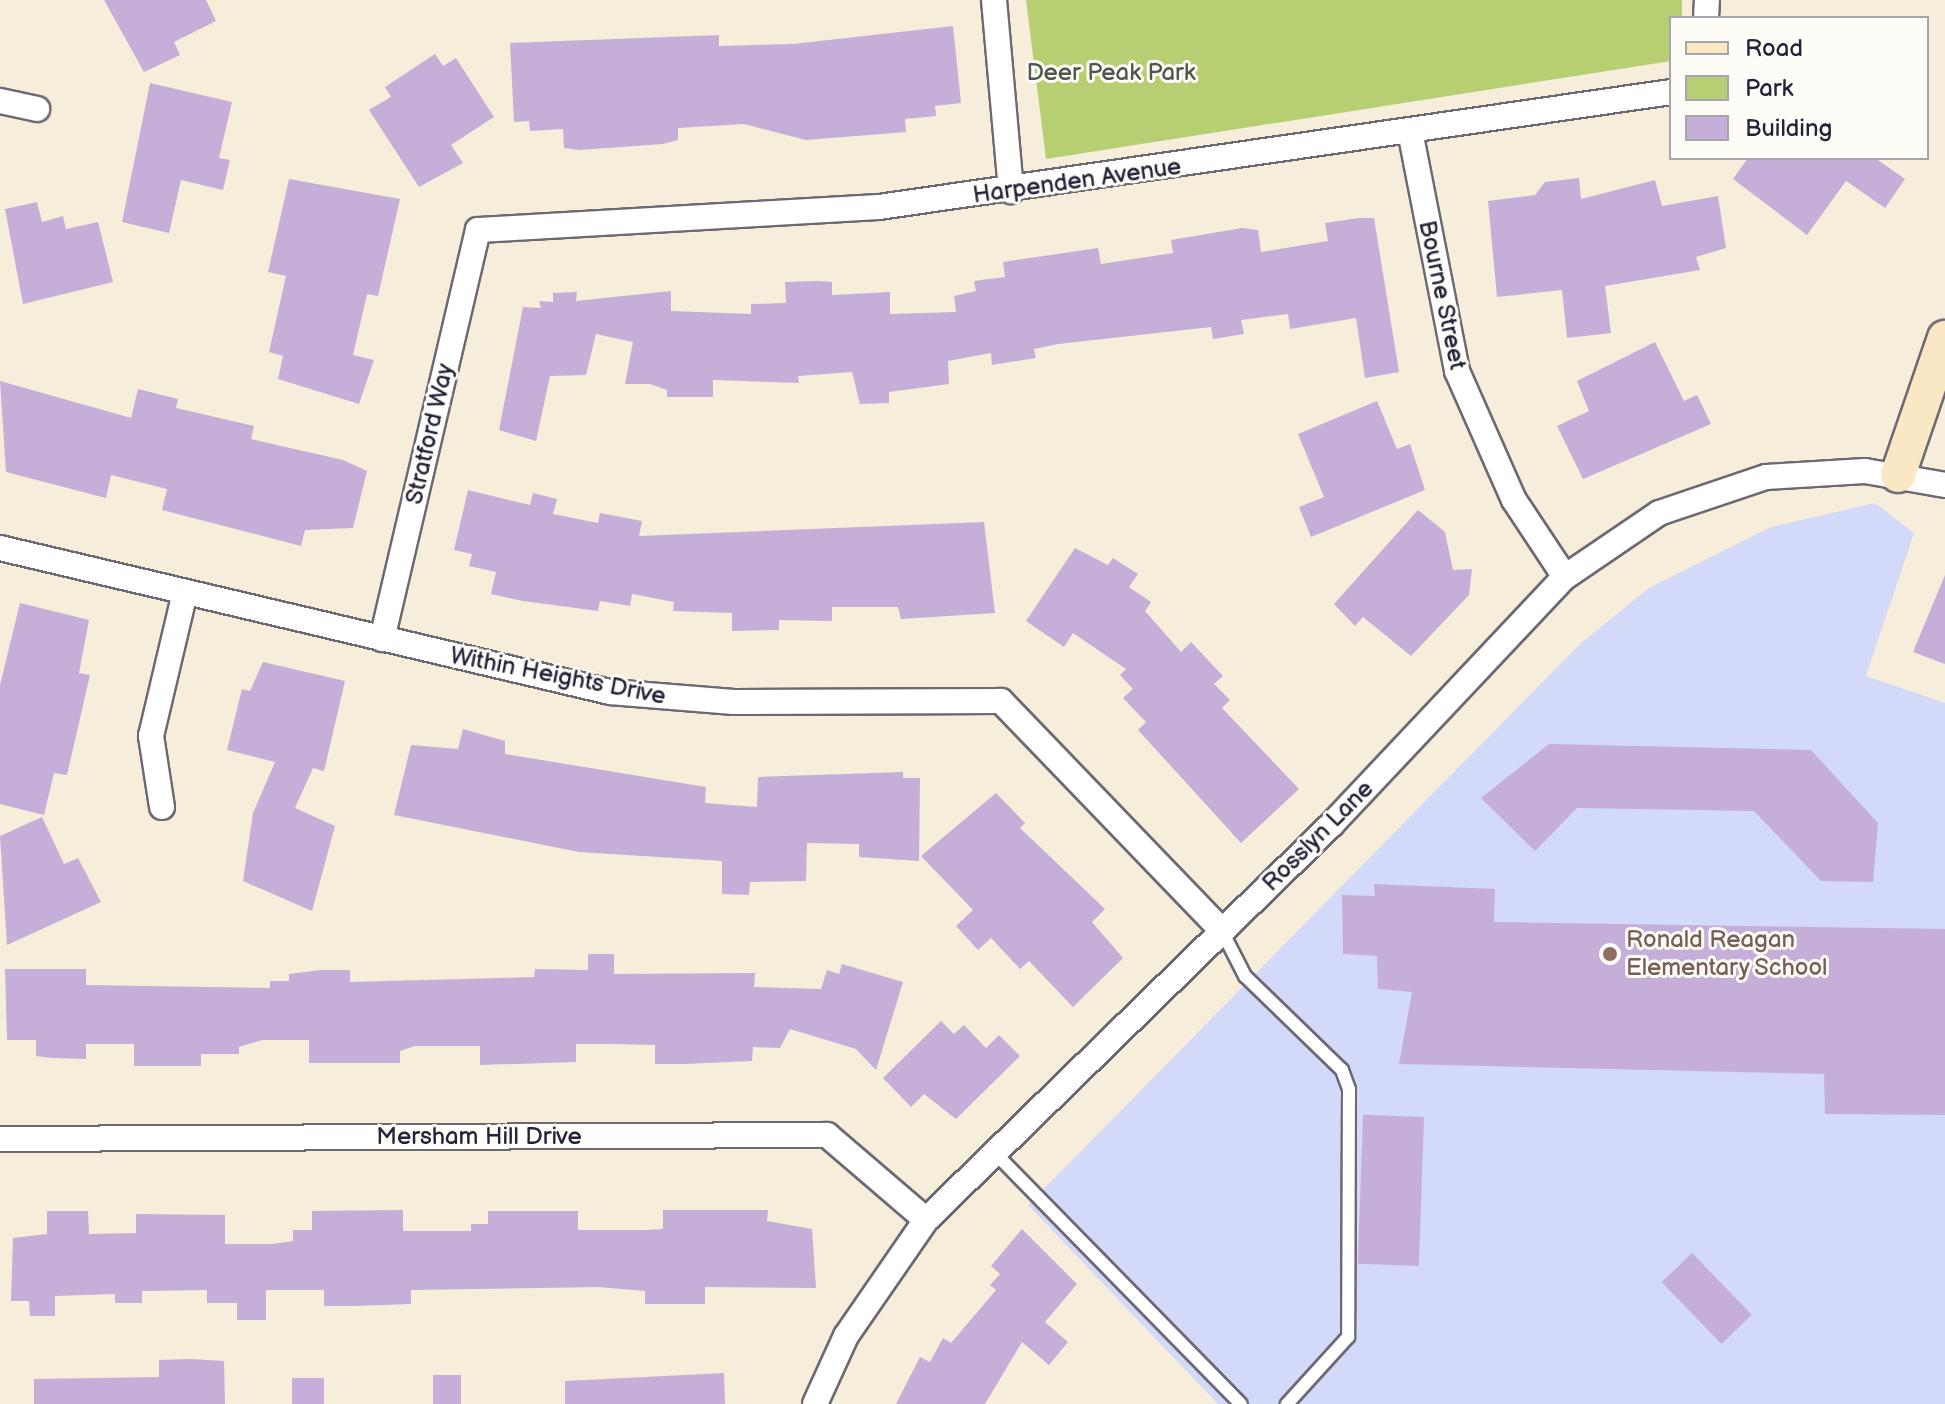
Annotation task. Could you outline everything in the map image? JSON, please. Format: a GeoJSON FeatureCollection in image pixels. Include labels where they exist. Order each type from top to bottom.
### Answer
{"type":"FeatureCollection","features":[{"type":"Feature","properties":{"kind":"street"},"geometry":{"type":"LineString","coordinates":[[994,0],[1011,191]]}},
{"type":"Feature","properties":{"kind":"street","name":"Harpenden Avenue"},"geometry":{"type":"LineString","coordinates":[[478,230],[879,207],[1011,191],[1669,92]]}},
{"type":"Feature","properties":{"kind":"street"},"geometry":{"type":"LineString","coordinates":[[0,101],[37,109]]}},
{"type":"Feature","properties":{"kind":"street","name":"Bourne Street"},"geometry":{"type":"LineString","coordinates":[[1410,131],[1457,371],[1514,500],[1565,577]]}},
{"type":"Feature","properties":{"kind":"street","name":"Stratford Way"},"geometry":{"type":"LineString","coordinates":[[382,639],[478,230]]}},
{"type":"Feature","properties":{"kind":"street"},"geometry":{"type":"LineString","coordinates":[[1898,475],[1945,338]]}},
{"type":"Feature","properties":{"kind":"street","name":"Rosslyn Lane"},"geometry":{"type":"LineString","coordinates":[[815,1404],[846,1336],[926,1220],[993,1151],[1222,931],[1565,577],[1610,541],[1711,491],[1815,471],[1898,475],[1945,485]]}},
{"type":"Feature","properties":{"kind":"street","name":"Within Heights Drive"},"geometry":{"type":"LineString","coordinates":[[0,548],[382,639],[673,700],[1001,701],[1222,931]]}},
{"type":"Feature","properties":{"kind":"street"},"geometry":{"type":"LineString","coordinates":[[162,807],[151,736],[185,592]]}},
{"type":"Feature","properties":{"kind":"street","name":"Mersham Hill Drive"},"geometry":{"type":"LineString","coordinates":[[0,1139],[827,1135],[926,1220]]}},
{"type":"Feature","properties":{"kind":"lane"},"geometry":{"type":"LineString","coordinates":[[1222,931],[1245,976],[1342,1070],[1349,1089],[1348,1337],[1287,1404]]}},
{"type":"Feature","properties":{"kind":"lane"},"geometry":{"type":"LineString","coordinates":[[993,1151],[1241,1404]]}},
{"type":"Feature","properties":{"kind":"shaded area","name":"Ronald Reagan Elementary School"},"geometry":{"type":"Polygon","coordinates":[[[1875,503],[1914,533],[1866,676],[1945,703],[1945,1404],[1218,1404],[1028,1205],[1580,644],[1649,588],[1771,527],[1875,503]]]}},
{"type":"Feature","properties":{"kind":"green space","name":"Deer Peak Park"},"geometry":{"type":"Polygon","coordinates":[[[1026,0],[1682,0],[1682,16],[1669,16],[1669,61],[1046,159],[1026,0]]]}},
{"type":"Feature","properties":{"kind":"building"},"geometry":{"type":"Polygon","coordinates":[[[104,0],[206,0],[216,21],[174,42],[180,55],[144,72],[104,0]]]}},
{"type":"Feature","properties":{"kind":"building"},"geometry":{"type":"Polygon","coordinates":[[[953,26],[961,103],[935,106],[936,116],[905,119],[906,132],[806,140],[744,124],[678,128],[678,140],[663,144],[579,150],[564,148],[563,129],[530,131],[529,121],[514,122],[510,43],[719,35],[719,46],[793,44],[953,26]]]}},
{"type":"Feature","properties":{"kind":"building"},"geometry":{"type":"Polygon","coordinates":[[[435,54],[443,66],[456,58],[494,117],[451,145],[463,163],[419,187],[369,110],[391,97],[385,87],[435,54]]]}},
{"type":"Feature","properties":{"kind":"building"},"geometry":{"type":"Polygon","coordinates":[[[150,83],[232,102],[219,158],[230,160],[223,190],[181,180],[169,233],[122,222],[150,83]]]}},
{"type":"Feature","properties":{"kind":"building"},"geometry":{"type":"Polygon","coordinates":[[[1747,160],[1878,160],[1905,179],[1885,208],[1846,181],[1807,235],[1733,179],[1747,160]]]}},
{"type":"Feature","properties":{"kind":"building"},"geometry":{"type":"Polygon","coordinates":[[[1579,178],[1581,199],[1655,180],[1662,206],[1718,196],[1726,248],[1696,257],[1700,270],[1605,286],[1611,333],[1567,338],[1562,290],[1497,297],[1488,201],[1535,195],[1545,182],[1579,178]]]}},
{"type":"Feature","properties":{"kind":"building"},"geometry":{"type":"Polygon","coordinates":[[[289,179],[400,199],[378,296],[367,294],[353,355],[374,360],[359,404],[278,379],[283,356],[269,352],[286,276],[268,272],[289,179]]]}},
{"type":"Feature","properties":{"kind":"building"},"geometry":{"type":"Polygon","coordinates":[[[37,202],[42,222],[63,216],[66,229],[98,222],[113,282],[23,304],[5,209],[37,202]]]}},
{"type":"Feature","properties":{"kind":"building"},"geometry":{"type":"Polygon","coordinates":[[[1374,218],[1399,372],[1365,378],[1356,318],[1290,329],[1288,314],[1241,320],[1244,334],[1213,339],[1211,327],[1058,344],[1034,349],[1036,358],[992,365],[991,353],[948,361],[949,384],[889,392],[889,403],[860,404],[852,372],[798,376],[799,383],[713,380],[713,397],[667,397],[667,390],[650,384],[625,384],[633,342],[596,334],[586,375],[550,376],[536,441],[499,430],[523,307],[541,308],[539,301],[553,302],[553,293],[577,292],[576,301],[671,291],[671,311],[751,314],[751,304],[786,303],[785,282],[817,281],[832,282],[832,295],[890,292],[890,314],[956,312],[954,296],[976,291],[974,281],[1005,277],[1003,262],[1098,248],[1101,264],[1173,253],[1171,240],[1242,228],[1258,230],[1261,252],[1328,241],[1325,223],[1374,218]]]}},
{"type":"Feature","properties":{"kind":"building"},"geometry":{"type":"Polygon","coordinates":[[[1655,342],[1684,401],[1697,395],[1711,424],[1583,479],[1557,426],[1589,411],[1577,381],[1655,342]]]}},
{"type":"Feature","properties":{"kind":"building"},"geometry":{"type":"Polygon","coordinates":[[[0,381],[131,418],[138,389],[178,399],[176,408],[254,426],[251,439],[343,460],[367,471],[353,528],[305,530],[301,546],[162,510],[167,489],[111,475],[106,498],[6,472],[0,381]]]}},
{"type":"Feature","properties":{"kind":"building"},"geometry":{"type":"Polygon","coordinates":[[[1377,401],[1397,449],[1410,444],[1425,490],[1311,537],[1299,507],[1324,497],[1298,434],[1377,401]]]}},
{"type":"Feature","properties":{"kind":"building"},"geometry":{"type":"Polygon","coordinates":[[[468,490],[530,505],[533,493],[557,499],[553,514],[598,523],[600,513],[642,521],[639,536],[984,522],[995,613],[901,619],[898,607],[832,607],[832,621],[779,620],[779,630],[732,631],[732,613],[673,611],[674,602],[632,594],[630,606],[600,601],[598,611],[491,594],[496,572],[469,566],[472,554],[454,550],[468,490]]]}},
{"type":"Feature","properties":{"kind":"building"},"geometry":{"type":"Polygon","coordinates":[[[1418,510],[1445,532],[1453,570],[1472,569],[1469,595],[1411,656],[1363,617],[1355,626],[1334,604],[1418,510]]]}},
{"type":"Feature","properties":{"kind":"building"},"geometry":{"type":"Polygon","coordinates":[[[1075,548],[1108,565],[1113,558],[1138,574],[1129,587],[1151,602],[1145,611],[1181,652],[1191,642],[1223,676],[1214,684],[1230,700],[1222,708],[1299,789],[1241,843],[1138,730],[1146,722],[1123,698],[1133,689],[1120,675],[1126,669],[1073,633],[1064,647],[1026,621],[1075,548]]]}},
{"type":"Feature","properties":{"kind":"building"},"geometry":{"type":"Polygon","coordinates":[[[1945,575],[1945,664],[1913,652],[1945,575]]]}},
{"type":"Feature","properties":{"kind":"building"},"geometry":{"type":"Polygon","coordinates":[[[20,603],[89,620],[79,673],[90,675],[67,775],[54,773],[44,815],[0,804],[0,685],[20,603]]]}},
{"type":"Feature","properties":{"kind":"building"},"geometry":{"type":"Polygon","coordinates":[[[263,662],[345,681],[324,771],[313,768],[295,808],[335,826],[312,911],[243,881],[253,813],[275,762],[227,750],[242,689],[250,691],[263,662]]]}},
{"type":"Feature","properties":{"kind":"building"},"geometry":{"type":"Polygon","coordinates":[[[463,729],[505,741],[505,754],[706,787],[705,803],[757,807],[758,777],[903,772],[903,778],[920,778],[919,861],[859,857],[859,844],[807,843],[806,881],[750,882],[749,895],[722,894],[722,861],[579,852],[394,815],[411,745],[458,749],[463,729]]]}},
{"type":"Feature","properties":{"kind":"building"},"geometry":{"type":"Polygon","coordinates":[[[1549,744],[1811,750],[1878,823],[1873,882],[1821,881],[1754,811],[1577,808],[1535,851],[1481,798],[1549,744]]]}},
{"type":"Feature","properties":{"kind":"building"},"geometry":{"type":"Polygon","coordinates":[[[996,793],[1025,823],[1020,828],[1105,909],[1092,922],[1123,958],[1073,1007],[1029,961],[1020,969],[991,938],[978,950],[956,926],[973,910],[921,856],[996,793]]]}},
{"type":"Feature","properties":{"kind":"building"},"geometry":{"type":"Polygon","coordinates":[[[42,817],[64,864],[78,858],[101,902],[7,945],[0,836],[42,817]]]}},
{"type":"Feature","properties":{"kind":"building"},"geometry":{"type":"Polygon","coordinates":[[[1374,884],[1495,889],[1494,922],[1945,929],[1945,1115],[1825,1114],[1824,1074],[1399,1064],[1412,992],[1378,989],[1377,956],[1343,954],[1342,895],[1375,896],[1374,884]]]}},
{"type":"Feature","properties":{"kind":"building"},"geometry":{"type":"Polygon","coordinates":[[[588,954],[614,954],[614,974],[755,973],[754,987],[821,989],[827,970],[839,974],[842,964],[903,982],[876,1070],[856,1049],[790,1029],[780,1048],[753,1047],[752,1061],[684,1064],[655,1064],[655,1045],[611,1044],[576,1044],[576,1062],[480,1065],[480,1046],[415,1046],[400,1051],[400,1063],[309,1063],[309,1040],[262,1040],[239,1047],[239,1054],[201,1054],[201,1066],[134,1066],[134,1044],[86,1044],[86,1059],[52,1058],[36,1056],[36,1040],[7,1040],[5,969],[86,969],[86,985],[270,988],[270,981],[289,981],[289,974],[321,970],[350,970],[350,982],[534,977],[535,969],[588,970],[588,954]]]}},
{"type":"Feature","properties":{"kind":"building"},"geometry":{"type":"Polygon","coordinates":[[[941,1021],[954,1034],[964,1025],[986,1048],[999,1035],[1020,1056],[956,1119],[924,1094],[911,1107],[883,1078],[941,1021]]]}},
{"type":"Feature","properties":{"kind":"building"},"geometry":{"type":"Polygon","coordinates":[[[1363,1115],[1424,1117],[1419,1266],[1358,1264],[1363,1115]]]}},
{"type":"Feature","properties":{"kind":"building"},"geometry":{"type":"Polygon","coordinates":[[[403,1210],[403,1231],[471,1231],[471,1224],[488,1224],[488,1211],[578,1211],[578,1230],[645,1230],[663,1229],[663,1210],[768,1210],[767,1221],[812,1229],[816,1288],[705,1287],[705,1304],[645,1304],[645,1291],[598,1287],[411,1290],[411,1304],[355,1306],[324,1306],[324,1290],[266,1290],[266,1320],[237,1320],[237,1303],[207,1303],[207,1290],[142,1291],[142,1303],[115,1303],[115,1294],[55,1296],[55,1316],[30,1316],[29,1301],[11,1301],[13,1238],[47,1234],[47,1211],[88,1211],[89,1234],[136,1233],[136,1214],[225,1215],[225,1244],[272,1244],[293,1241],[293,1230],[312,1230],[312,1211],[403,1210]]]}},
{"type":"Feature","properties":{"kind":"building"},"geometry":{"type":"Polygon","coordinates":[[[1022,1229],[1077,1284],[1045,1322],[1068,1342],[1049,1365],[1022,1342],[985,1404],[896,1404],[920,1357],[930,1362],[943,1338],[951,1343],[996,1290],[990,1285],[1000,1274],[991,1266],[1022,1229]]]}},
{"type":"Feature","properties":{"kind":"building"},"geometry":{"type":"Polygon","coordinates":[[[1692,1253],[1752,1315],[1722,1344],[1662,1282],[1692,1253]]]}},
{"type":"Feature","properties":{"kind":"building"},"geometry":{"type":"Polygon","coordinates":[[[159,1360],[224,1361],[225,1404],[34,1404],[34,1379],[159,1377],[159,1360]]]}},
{"type":"Feature","properties":{"kind":"building"},"geometry":{"type":"Polygon","coordinates":[[[724,1373],[725,1404],[565,1404],[565,1381],[724,1373]]]}},
{"type":"Feature","properties":{"kind":"building"},"geometry":{"type":"Polygon","coordinates":[[[433,1375],[461,1375],[461,1404],[433,1404],[433,1375]]]}},
{"type":"Feature","properties":{"kind":"building"},"geometry":{"type":"Polygon","coordinates":[[[292,1378],[324,1378],[324,1404],[292,1404],[292,1378]]]}},
{"type":"Feature","properties":{"kind":"place","name":"Ronald Reagan Elementary School"},"geometry":{"type":"Point","coordinates":[1610,954]}}]}
